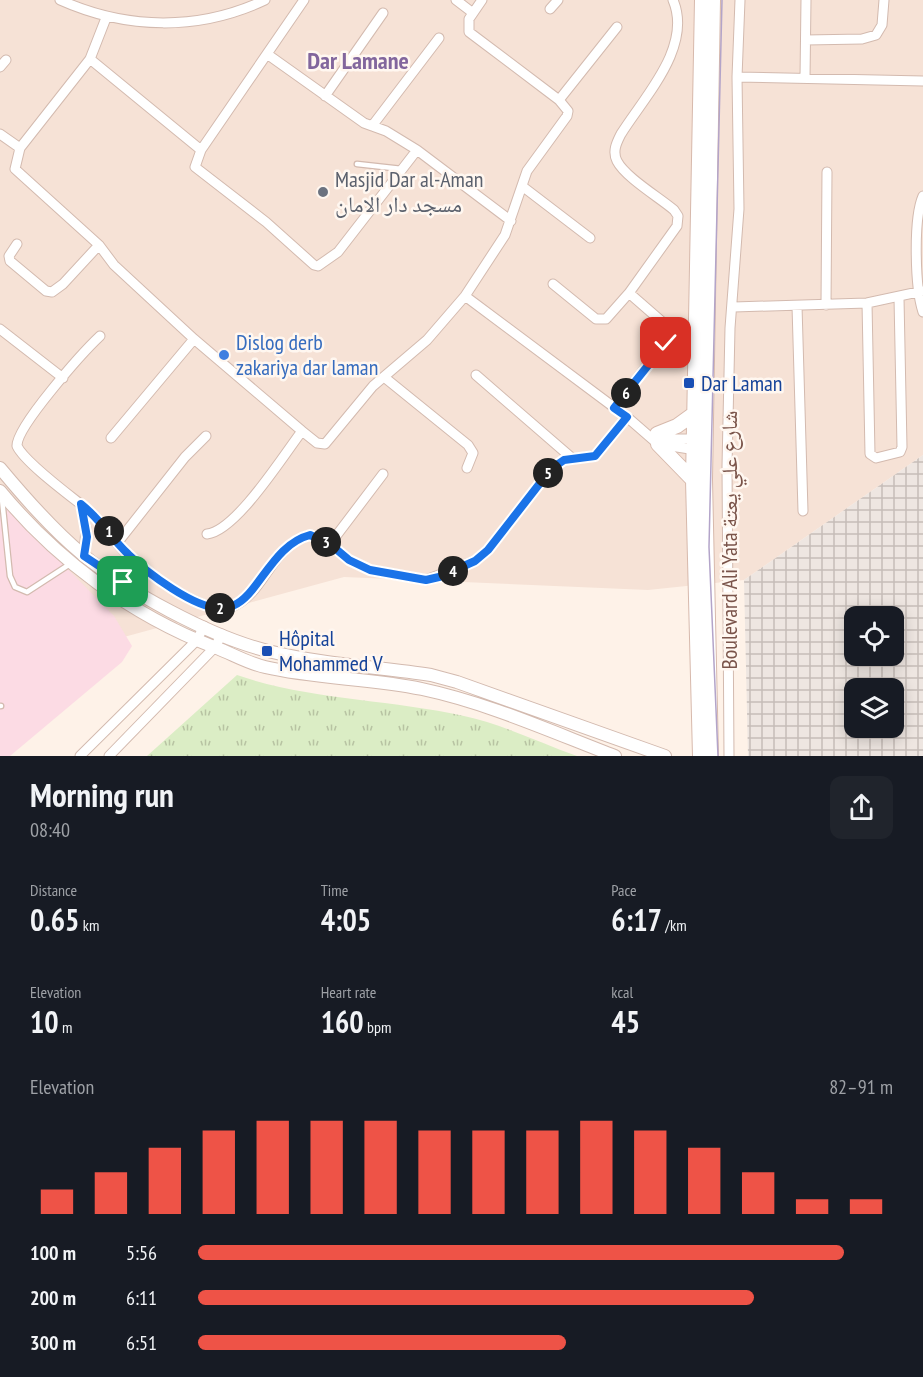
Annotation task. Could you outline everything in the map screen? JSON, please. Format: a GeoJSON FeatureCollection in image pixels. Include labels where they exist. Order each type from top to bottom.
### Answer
{"type":"FeatureCollection","features":[{"type":"Feature","properties":{"kind":"main road","name":"Boulevard Ali Yata شارع علي يعتة"},"geometry":{"type":"LineString","coordinates":[[700,756],[693,480],[699,445],[695,413],[702,0]]}},
{"type":"Feature","properties":{"kind":"main road","name":"Boulevard Ali Yata شارع علي يعتة"},"geometry":{"type":"LineString","coordinates":[[711,756],[699,445],[713,0]]}},
{"type":"Feature","properties":{"kind":"main road"},"geometry":{"type":"LineString","coordinates":[[693,480],[653,437],[677,426],[695,413]]}},
{"type":"Feature","properties":{"kind":"street"},"geometry":{"type":"LineString","coordinates":[[60,0],[106,18],[146,23],[189,23],[226,16],[265,0]]}},
{"type":"Feature","properties":{"kind":"street"},"geometry":{"type":"LineString","coordinates":[[304,0],[201,150],[196,158],[195,168],[266,222],[314,265],[318,266],[338,252],[417,150]]}},
{"type":"Feature","properties":{"kind":"street"},"geometry":{"type":"LineString","coordinates":[[456,0],[473,13]]}},
{"type":"Feature","properties":{"kind":"street"},"geometry":{"type":"LineString","coordinates":[[106,18],[90,59],[20,148],[15,169],[99,245],[114,265],[194,339],[302,431],[317,442],[329,443],[384,376],[427,340],[465,296],[512,221],[527,171],[567,116],[568,111],[560,100],[469,32],[468,23],[482,0]]}},
{"type":"Feature","properties":{"kind":"street"},"geometry":{"type":"LineString","coordinates":[[550,9],[558,0]]}},
{"type":"Feature","properties":{"kind":"street"},"geometry":{"type":"LineString","coordinates":[[553,284],[601,321],[610,316],[629,293],[678,220],[674,210],[624,170],[615,153],[615,146],[621,134],[667,65],[678,21],[673,0]]}},
{"type":"Feature","properties":{"kind":"street","name":"Boulevard Ali Yata شارع علي يعتة"},"geometry":{"type":"LineString","coordinates":[[729,756],[727,488],[730,328],[734,307],[739,209],[737,78],[740,0]]}},
{"type":"Feature","properties":{"kind":"street"},"geometry":{"type":"LineString","coordinates":[[805,78],[806,0]]}},
{"type":"Feature","properties":{"kind":"street"},"geometry":{"type":"LineString","coordinates":[[806,40],[862,39],[876,35],[882,25],[884,0]]}},
{"type":"Feature","properties":{"kind":"street"},"geometry":{"type":"LineString","coordinates":[[325,96],[383,13]]}},
{"type":"Feature","properties":{"kind":"street"},"geometry":{"type":"LineString","coordinates":[[560,100],[617,27]]}},
{"type":"Feature","properties":{"kind":"street"},"geometry":{"type":"LineString","coordinates":[[372,126],[440,38]]}},
{"type":"Feature","properties":{"kind":"street"},"geometry":{"type":"LineString","coordinates":[[267,54],[363,123],[417,150],[512,221]]}},
{"type":"Feature","properties":{"kind":"street"},"geometry":{"type":"LineString","coordinates":[[90,59],[201,150]]}},
{"type":"Feature","properties":{"kind":"street"},"geometry":{"type":"LineString","coordinates":[[737,78],[923,81]]}},
{"type":"Feature","properties":{"kind":"street"},"geometry":{"type":"LineString","coordinates":[[0,134],[20,148]]}},
{"type":"Feature","properties":{"kind":"street"},"geometry":{"type":"LineString","coordinates":[[826,305],[827,172]]}},
{"type":"Feature","properties":{"kind":"street"},"geometry":{"type":"LineString","coordinates":[[522,186],[590,238]]}},
{"type":"Feature","properties":{"kind":"street"},"geometry":{"type":"LineString","coordinates":[[923,196],[919,222],[920,293],[923,312]]}},
{"type":"Feature","properties":{"kind":"street"},"geometry":{"type":"LineString","coordinates":[[17,244],[9,256],[10,261],[46,291],[52,292],[63,284],[99,245]]}},
{"type":"Feature","properties":{"kind":"street"},"geometry":{"type":"LineString","coordinates":[[614,408],[669,337],[668,327],[629,293]]}},
{"type":"Feature","properties":{"kind":"street"},"geometry":{"type":"LineString","coordinates":[[734,307],[867,303],[920,293]]}},
{"type":"Feature","properties":{"kind":"street"},"geometry":{"type":"LineString","coordinates":[[465,296],[653,437],[699,445]]}},
{"type":"Feature","properties":{"kind":"street"},"geometry":{"type":"LineString","coordinates":[[867,303],[870,454],[876,458],[900,452],[902,447],[899,298]]}},
{"type":"Feature","properties":{"kind":"street"},"geometry":{"type":"LineString","coordinates":[[797,306],[803,511]]}},
{"type":"Feature","properties":{"kind":"street"},"geometry":{"type":"LineString","coordinates":[[0,329],[63,378]]}},
{"type":"Feature","properties":{"kind":"street"},"geometry":{"type":"LineString","coordinates":[[100,336],[63,378],[22,431],[17,440],[20,451],[81,504],[127,554],[178,592],[218,609],[243,601],[294,541],[310,535],[330,544],[349,560],[370,570],[426,580],[439,577],[475,561],[488,550],[551,469],[559,463],[595,456],[627,417]]}},
{"type":"Feature","properties":{"kind":"street"},"geometry":{"type":"LineString","coordinates":[[111,438],[194,339]]}},
{"type":"Feature","properties":{"kind":"street"},"geometry":{"type":"LineString","coordinates":[[476,375],[573,459]]}},
{"type":"Feature","properties":{"kind":"street"},"geometry":{"type":"LineString","coordinates":[[384,376],[468,445],[473,453],[467,468]]}},
{"type":"Feature","properties":{"kind":"street"},"geometry":{"type":"LineString","coordinates":[[207,534],[220,531],[235,519],[302,431]]}},
{"type":"Feature","properties":{"kind":"street"},"geometry":{"type":"LineString","coordinates":[[118,542],[185,457],[206,436]]}},
{"type":"Feature","properties":{"kind":"street"},"geometry":{"type":"LineString","coordinates":[[0,468],[25,497],[84,556],[132,588],[222,634],[267,651],[431,675],[457,682],[665,756]]}},
{"type":"Feature","properties":{"kind":"street"},"geometry":{"type":"LineString","coordinates":[[330,544],[382,474]]}},
{"type":"Feature","properties":{"kind":"street"},"geometry":{"type":"LineString","coordinates":[[1,492],[30,526],[71,563],[113,594],[197,640],[263,667],[398,685],[446,695],[507,715],[615,756]]}},
{"type":"Feature","properties":{"kind":"street"},"geometry":{"type":"LineString","coordinates":[[81,504],[87,537],[84,556]]}},
{"type":"Feature","properties":{"kind":"street"},"geometry":{"type":"LineString","coordinates":[[80,756],[197,640],[204,626]]}},
{"type":"Feature","properties":{"kind":"street"},"geometry":{"type":"LineString","coordinates":[[109,756],[215,647],[222,634]]}},
{"type":"Feature","properties":{"kind":"lane"},"geometry":{"type":"LineString","coordinates":[[357,164],[402,170]]}},
{"type":"Feature","properties":{"kind":"lane"},"geometry":{"type":"LineString","coordinates":[[1,492],[10,576],[15,587],[27,592],[71,563]]}},
{"type":"Feature","properties":{"kind":"shaded area"},"geometry":{"type":"Polygon","coordinates":[[[0,0],[923,0],[923,455],[744,580],[648,590],[344,577],[124,637],[0,742],[0,0]]]}},
{"type":"Feature","properties":{"kind":"shaded area"},"geometry":{"type":"Polygon","coordinates":[[[923,455],[923,756],[748,756],[744,580],[923,455]]]}},
{"type":"Feature","properties":{"kind":"shaded area"},"geometry":{"type":"Polygon","coordinates":[[[0,500],[114,616],[132,646],[122,662],[10,756],[0,756],[0,500]]]}},
{"type":"Feature","properties":{"kind":"green space"},"geometry":{"type":"Polygon","coordinates":[[[237,675],[292,690],[436,710],[478,719],[577,756],[147,756],[237,675]]]}},
{"type":"Feature","properties":{"kind":"tram line"},"geometry":{"type":"LineString","coordinates":[[718,756],[709,547],[722,0]]}},
{"type":"Feature","properties":{"kind":"place","name":"Masjid Dar al-Aman مسجد دار الامان"},"geometry":{"type":"Point","coordinates":[323,192]}},
{"type":"Feature","properties":{"kind":"place","name":"Dislog derb zakariya dar laman"},"geometry":{"type":"Point","coordinates":[224,355]}},
{"type":"Feature","properties":{"kind":"place","name":"Dar Laman"},"geometry":{"type":"Point","coordinates":[689,383]}},
{"type":"Feature","properties":{"kind":"place","name":"Hôpital Mohammed V"},"geometry":{"type":"Point","coordinates":[267,651]}},
{"type":"Feature","properties":{"kind":"district","name":"Dar Lamane"},"geometry":{"type":"Point","coordinates":[358,61]}},
{"type":"Feature","properties":{"kind":"route"},"geometry":{"type":"LineString","coordinates":[[123,582],[84,556],[87,537],[81,504],[108,529],[127,554],[161,581],[178,592],[218,609],[231,607],[243,601],[285,549],[294,541],[310,535],[330,544],[349,560],[370,570],[415,579],[433,580],[475,561],[488,550],[551,469],[564,460],[582,460],[595,456],[627,417],[614,408],[666,343]]}}]}
